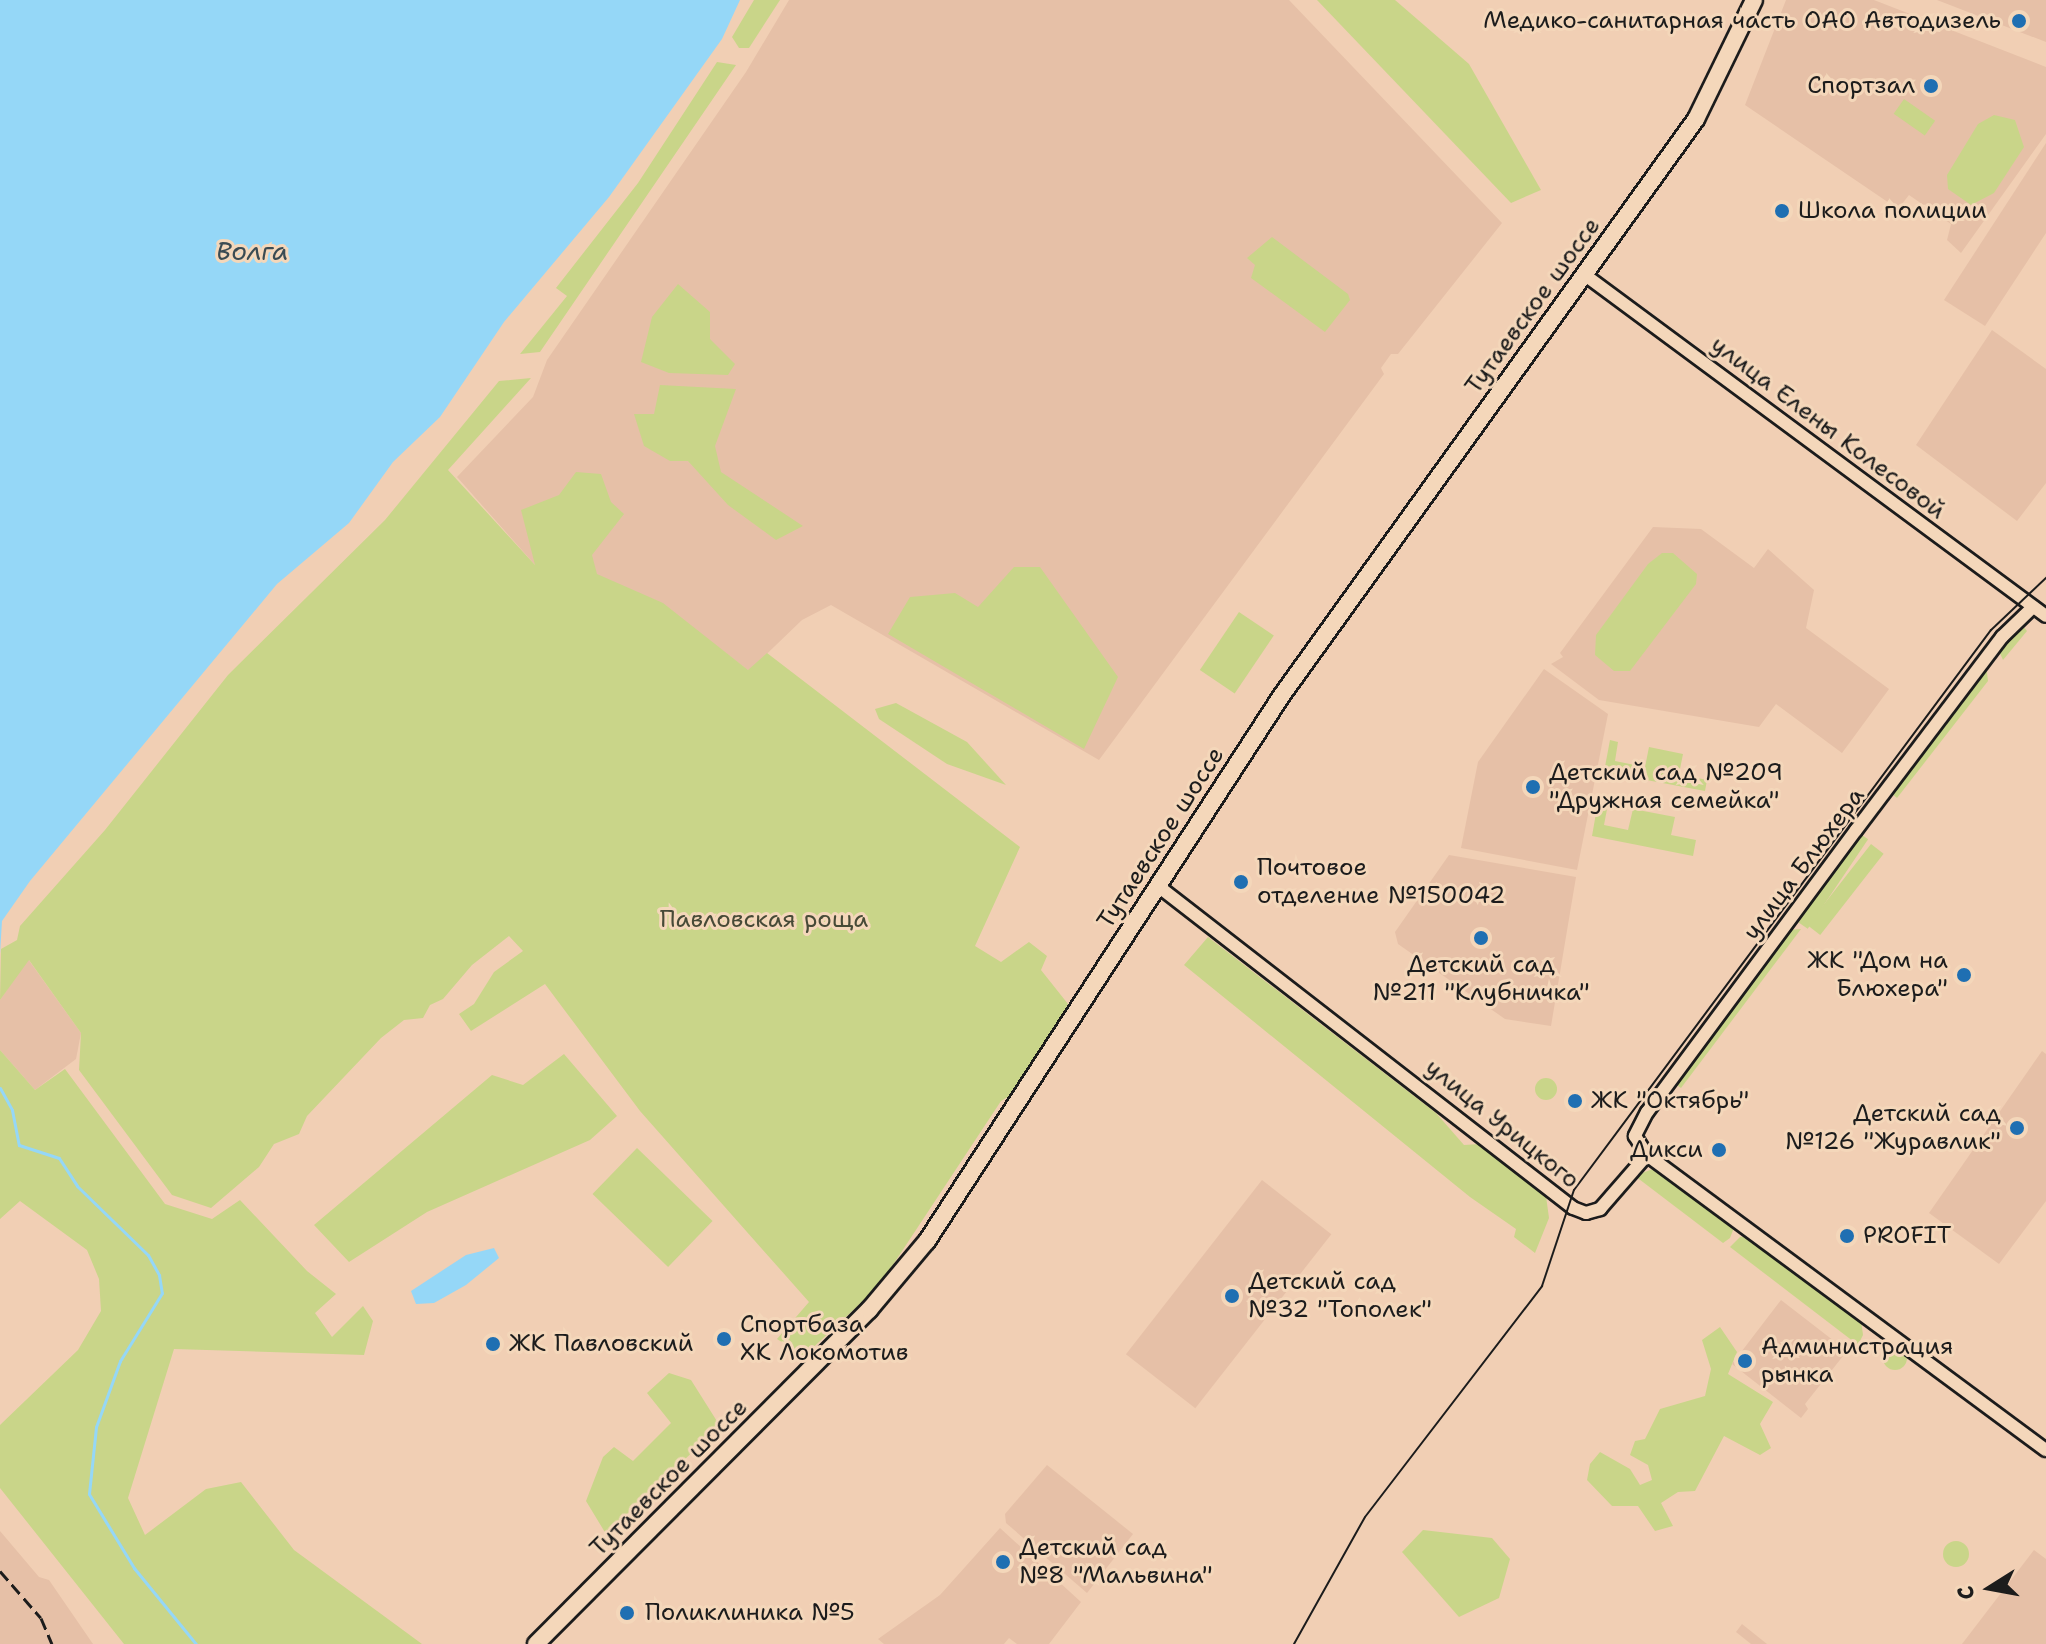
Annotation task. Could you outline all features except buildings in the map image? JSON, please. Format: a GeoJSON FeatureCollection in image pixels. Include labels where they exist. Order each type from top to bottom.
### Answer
{"type":"FeatureCollection","features":[{"type":"Feature","properties":{"kind":"main road","name":"Тутаевское шоссе"},"geometry":{"type":"LineString","coordinates":[[536,1644],[869,1310],[927,1241],[1282,695],[1696,119],[1754,0]]}},
{"type":"Feature","properties":{"kind":"street","name":"улица Елены Колесовой"},"geometry":{"type":"LineString","coordinates":[[1585,275],[2046,616]]}},
{"type":"Feature","properties":{"kind":"street","name":"улица Блюхера"},"geometry":{"type":"LineString","coordinates":[[1647,1155],[1635,1136],[1647,1112],[2002,637],[2033,607]]}},
{"type":"Feature","properties":{"kind":"street","name":"улица Урицкого"},"geometry":{"type":"LineString","coordinates":[[1158,886],[1573,1208],[1586,1213],[1600,1209],[1647,1155]]}},
{"type":"Feature","properties":{"kind":"street"},"geometry":{"type":"LineString","coordinates":[[1647,1155],[2046,1450]]}},
{"type":"Feature","properties":{"kind":"shaded area"},"geometry":{"type":"Polygon","coordinates":[[[789,0],[1289,0],[1502,223],[1398,354],[1391,354],[1381,368],[1384,374],[1099,760],[831,605],[802,620],[749,671],[692,627],[567,601],[457,477],[533,397],[547,360],[746,72],[789,0]]]}},
{"type":"Feature","properties":{"kind":"shaded area"},"geometry":{"type":"Polygon","coordinates":[[[1786,0],[1874,0],[2046,67],[2046,134],[1961,253],[1947,240],[1951,224],[1909,195],[1898,209],[1745,105],[1786,0]]]}},
{"type":"Feature","properties":{"kind":"shaded area","name":"Медико-санитарная часть ОАО Автодизель"},"geometry":{"type":"Polygon","coordinates":[[[1937,0],[2046,0],[2046,42],[1937,0]]]}},
{"type":"Feature","properties":{"kind":"shaded area"},"geometry":{"type":"Polygon","coordinates":[[[2046,143],[2046,233],[1985,326],[1944,300],[2046,143]]]}},
{"type":"Feature","properties":{"kind":"shaded area"},"geometry":{"type":"Polygon","coordinates":[[[1992,330],[2046,369],[2046,483],[2017,521],[1916,445],[1992,330]]]}},
{"type":"Feature","properties":{"kind":"shaded area"},"geometry":{"type":"Polygon","coordinates":[[[1653,527],[1701,529],[1754,568],[1768,549],[1814,590],[1806,628],[1889,689],[1842,753],[1776,704],[1759,727],[1599,700],[1551,664],[1563,657],[1560,653],[1653,527]]]}},
{"type":"Feature","properties":{"kind":"shaded area","name":"Детский сад №209 \"Дружная семейка\""},"geometry":{"type":"Polygon","coordinates":[[[1544,669],[1608,714],[1577,870],[1461,848],[1478,762],[1544,669]]]}},
{"type":"Feature","properties":{"kind":"shaded area","name":"Детский сад №211 \"Клубничка\""},"geometry":{"type":"Polygon","coordinates":[[[1449,855],[1576,877],[1551,1026],[1505,1019],[1398,944],[1395,932],[1449,855]]]}},
{"type":"Feature","properties":{"kind":"shaded area"},"geometry":{"type":"Polygon","coordinates":[[[28,959],[81,1033],[76,1059],[35,1090],[0,1050],[0,1000],[28,959]]]}},
{"type":"Feature","properties":{"kind":"shaded area","name":"Детский сад №126 \"Журавлик\""},"geometry":{"type":"Polygon","coordinates":[[[2042,1051],[2046,1054],[2046,1201],[1999,1264],[1929,1213],[2042,1051]]]}},
{"type":"Feature","properties":{"kind":"shaded area","name":"Детский сад №32 \"Тополек\""},"geometry":{"type":"Polygon","coordinates":[[[1262,1180],[1331,1234],[1195,1408],[1126,1354],[1262,1180]]]}},
{"type":"Feature","properties":{"kind":"shaded area"},"geometry":{"type":"Polygon","coordinates":[[[1781,1300],[1847,1351],[1805,1404],[1808,1409],[1801,1418],[1732,1364],[1781,1300]]]}},
{"type":"Feature","properties":{"kind":"shaded area","name":"Детский сад №8 \"Мальвина\""},"geometry":{"type":"Polygon","coordinates":[[[1047,1465],[1133,1534],[1087,1593],[1006,1523],[1005,1514],[1047,1465]]]}},
{"type":"Feature","properties":{"kind":"shaded area","name":"Детский сад №8 \"Мальвина\""},"geometry":{"type":"Polygon","coordinates":[[[1000,1528],[1081,1602],[1049,1644],[1017,1644],[1009,1638],[1004,1644],[884,1644],[878,1639],[940,1595],[1000,1528]]]}},
{"type":"Feature","properties":{"kind":"shaded area"},"geometry":{"type":"Polygon","coordinates":[[[0,1531],[39,1577],[49,1580],[93,1644],[0,1644],[0,1531]]]}},
{"type":"Feature","properties":{"kind":"shaded area"},"geometry":{"type":"Polygon","coordinates":[[[2034,1550],[2046,1559],[2046,1644],[1962,1644],[2034,1550]]]}},
{"type":"Feature","properties":{"kind":"shaded area"},"geometry":{"type":"Polygon","coordinates":[[[1742,1624],[1767,1644],[1751,1644],[1736,1632],[1742,1624]]]}},
{"type":"Feature","properties":{"kind":"green space"},"geometry":{"type":"Polygon","coordinates":[[[754,0],[780,0],[749,48],[739,48],[732,37],[754,0]]]}},
{"type":"Feature","properties":{"kind":"green space"},"geometry":{"type":"Polygon","coordinates":[[[1317,0],[1395,0],[1469,64],[1541,190],[1511,203],[1317,0]]]}},
{"type":"Feature","properties":{"kind":"green space"},"geometry":{"type":"Polygon","coordinates":[[[717,62],[736,65],[540,352],[520,354],[567,296],[556,288],[638,183],[717,62]]]}},
{"type":"Feature","properties":{"kind":"green space"},"geometry":{"type":"Polygon","coordinates":[[[1904,99],[1935,121],[1925,136],[1894,114],[1904,99]]]}},
{"type":"Feature","properties":{"kind":"green space"},"geometry":{"type":"Polygon","coordinates":[[[1994,115],[2015,120],[2024,147],[1994,193],[1971,205],[1948,189],[1947,175],[1978,124],[1994,115]]]}},
{"type":"Feature","properties":{"kind":"green space"},"geometry":{"type":"Polygon","coordinates":[[[1272,237],[1348,294],[1350,300],[1325,332],[1251,278],[1255,265],[1247,258],[1272,237]]]}},
{"type":"Feature","properties":{"kind":"green space"},"geometry":{"type":"Polygon","coordinates":[[[678,284],[710,312],[710,339],[735,364],[728,375],[669,373],[641,362],[652,317],[678,284]]]}},
{"type":"Feature","properties":{"kind":"green space","name":"Павловская роща"},"geometry":{"type":"Polygon","coordinates":[[[531,378],[448,470],[535,565],[521,510],[559,495],[576,472],[601,474],[611,502],[624,514],[592,555],[597,574],[663,603],[748,670],[767,653],[1020,847],[975,946],[1001,962],[1029,942],[1047,956],[1041,970],[1068,1004],[1016,1092],[1001,1101],[879,1286],[804,1356],[777,1339],[809,1302],[640,1111],[545,984],[471,1031],[459,1014],[474,1004],[494,972],[523,951],[509,936],[472,965],[443,999],[430,1005],[423,1018],[404,1020],[381,1038],[307,1116],[299,1134],[274,1144],[259,1167],[211,1208],[172,1195],[79,1070],[81,1033],[29,960],[0,1000],[1,949],[17,940],[20,926],[105,830],[228,675],[385,520],[499,381],[531,378]]]}},
{"type":"Feature","properties":{"kind":"green space"},"geometry":{"type":"Polygon","coordinates":[[[660,385],[736,389],[715,446],[721,472],[803,526],[776,540],[728,505],[688,461],[670,461],[644,446],[634,414],[654,414],[660,385]]]}},
{"type":"Feature","properties":{"kind":"green space"},"geometry":{"type":"Polygon","coordinates":[[[1662,553],[1673,553],[1697,574],[1696,584],[1630,671],[1614,671],[1595,655],[1596,635],[1648,564],[1662,553]]]}},
{"type":"Feature","properties":{"kind":"green space"},"geometry":{"type":"Polygon","coordinates":[[[1014,567],[1040,567],[1118,677],[1084,749],[888,634],[910,597],[955,593],[978,607],[1014,567]]]}},
{"type":"Feature","properties":{"kind":"green space"},"geometry":{"type":"Polygon","coordinates":[[[1239,612],[1274,635],[1235,694],[1200,670],[1239,612]]]}},
{"type":"Feature","properties":{"kind":"green space"},"geometry":{"type":"Polygon","coordinates":[[[2021,624],[2027,631],[2003,660],[1998,649],[2021,624]]]}},
{"type":"Feature","properties":{"kind":"green space"},"geometry":{"type":"Polygon","coordinates":[[[1986,664],[1988,681],[1897,798],[1890,792],[1986,664]]]}},
{"type":"Feature","properties":{"kind":"green space"},"geometry":{"type":"Polygon","coordinates":[[[896,703],[967,742],[1006,785],[947,764],[879,719],[875,709],[896,703]]]}},
{"type":"Feature","properties":{"kind":"green space"},"geometry":{"type":"Polygon","coordinates":[[[1610,740],[1618,742],[1615,761],[1645,767],[1649,747],[1683,754],[1679,774],[1707,780],[1705,791],[1604,772],[1610,740]]]}},
{"type":"Feature","properties":{"kind":"green space"},"geometry":{"type":"Polygon","coordinates":[[[1598,802],[1608,804],[1604,825],[1628,830],[1633,809],[1675,817],[1671,835],[1696,840],[1693,856],[1592,836],[1598,802]]]}},
{"type":"Feature","properties":{"kind":"green space"},"geometry":{"type":"Polygon","coordinates":[[[1859,833],[1868,839],[1808,929],[1799,923],[1859,833]]]}},
{"type":"Feature","properties":{"kind":"green space"},"geometry":{"type":"Polygon","coordinates":[[[1871,844],[1884,854],[1820,935],[1808,925],[1871,844]]]}},
{"type":"Feature","properties":{"kind":"green space"},"geometry":{"type":"Polygon","coordinates":[[[1801,929],[1681,1088],[1674,1083],[1788,930],[1801,929]]]}},
{"type":"Feature","properties":{"kind":"green space"},"geometry":{"type":"Polygon","coordinates":[[[1208,937],[1436,1113],[1464,1145],[1480,1144],[1546,1196],[1549,1218],[1535,1253],[1514,1237],[1516,1229],[1470,1197],[1184,965],[1208,937]]]}},
{"type":"Feature","properties":{"kind":"green space"},"geometry":{"type":"Polygon","coordinates":[[[0,1050],[35,1090],[65,1069],[165,1204],[212,1219],[240,1200],[307,1271],[336,1294],[315,1313],[332,1337],[363,1306],[373,1321],[364,1355],[174,1349],[128,1498],[145,1535],[206,1489],[241,1482],[294,1550],[422,1644],[124,1644],[0,1488],[0,1425],[78,1350],[101,1311],[99,1279],[87,1250],[20,1201],[0,1219],[0,1050]]]}},
{"type":"Feature","properties":{"kind":"green space"},"geometry":{"type":"Polygon","coordinates":[[[564,1054],[617,1116],[590,1140],[427,1212],[349,1262],[314,1225],[492,1075],[523,1085],[564,1054]]]}},
{"type":"Feature","properties":{"kind":"green space"},"geometry":{"type":"Polygon","coordinates":[[[1546,1078],[1554,1081],[1557,1089],[1554,1097],[1546,1100],[1538,1097],[1535,1089],[1538,1081],[1546,1078]]]}},
{"type":"Feature","properties":{"kind":"green space"},"geometry":{"type":"Polygon","coordinates":[[[637,1148],[713,1221],[668,1267],[593,1194],[637,1148]]]}},
{"type":"Feature","properties":{"kind":"green space"},"geometry":{"type":"Polygon","coordinates":[[[1655,1168],[1735,1225],[1730,1238],[1723,1243],[1635,1176],[1655,1168]]]}},
{"type":"Feature","properties":{"kind":"green space"},"geometry":{"type":"Polygon","coordinates":[[[1751,1236],[1861,1320],[1863,1335],[1858,1345],[1730,1247],[1740,1237],[1751,1236]]]}},
{"type":"Feature","properties":{"kind":"green space"},"geometry":{"type":"Polygon","coordinates":[[[1720,1327],[1737,1352],[1728,1374],[1773,1402],[1760,1424],[1771,1448],[1760,1455],[1724,1436],[1695,1491],[1678,1492],[1661,1503],[1673,1526],[1655,1531],[1638,1506],[1612,1506],[1587,1480],[1590,1464],[1600,1452],[1630,1469],[1640,1485],[1652,1480],[1648,1465],[1630,1455],[1635,1441],[1645,1439],[1660,1409],[1705,1396],[1711,1369],[1702,1340],[1720,1327]]]}},
{"type":"Feature","properties":{"kind":"green space"},"geometry":{"type":"Polygon","coordinates":[[[1895,1346],[1906,1353],[1907,1358],[1900,1369],[1895,1370],[1884,1363],[1883,1358],[1890,1347],[1895,1346]]]}},
{"type":"Feature","properties":{"kind":"green space"},"geometry":{"type":"Polygon","coordinates":[[[669,1373],[691,1380],[720,1426],[606,1534],[586,1501],[603,1457],[614,1447],[633,1461],[671,1423],[647,1393],[669,1373]]]}},
{"type":"Feature","properties":{"kind":"green space"},"geometry":{"type":"Polygon","coordinates":[[[1423,1530],[1492,1538],[1510,1559],[1499,1598],[1459,1617],[1402,1552],[1423,1530]]]}},
{"type":"Feature","properties":{"kind":"green space"},"geometry":{"type":"Polygon","coordinates":[[[1956,1541],[1965,1545],[1969,1554],[1965,1563],[1956,1567],[1947,1563],[1943,1554],[1947,1545],[1956,1541]]]}},
{"type":"Feature","properties":{"kind":"water","name":"Волга"},"geometry":{"type":"Polygon","coordinates":[[[0,0],[740,0],[722,39],[609,197],[504,322],[440,417],[393,462],[349,523],[277,584],[30,881],[2,921],[0,954],[0,0]]]}},
{"type":"Feature","properties":{"kind":"water"},"geometry":{"type":"Polygon","coordinates":[[[494,1248],[499,1258],[466,1285],[434,1303],[416,1304],[411,1291],[466,1255],[494,1248]]]}},
{"type":"Feature","properties":{"kind":"waterway"},"geometry":{"type":"LineString","coordinates":[[0,1088],[12,1110],[19,1145],[59,1158],[77,1186],[148,1255],[159,1275],[162,1293],[120,1361],[96,1427],[89,1494],[134,1568],[196,1644]]}},
{"type":"Feature","properties":{"kind":"tram line"},"geometry":{"type":"LineString","coordinates":[[1294,1644],[1365,1517],[1542,1286],[1574,1190],[1991,630],[2046,578]]}},
{"type":"Feature","properties":{"kind":"railway"},"geometry":{"type":"LineString","coordinates":[[0,1571],[41,1618],[52,1644]]}},
{"type":"Feature","properties":{"kind":"place","name":"Медико-санитарная часть ОАО Автодизель"},"geometry":{"type":"Point","coordinates":[2019,21]}},
{"type":"Feature","properties":{"kind":"place","name":"Спортзал"},"geometry":{"type":"Point","coordinates":[1931,86]}},
{"type":"Feature","properties":{"kind":"place","name":"Школа полиции"},"geometry":{"type":"Point","coordinates":[1782,211]}},
{"type":"Feature","properties":{"kind":"place","name":"Детский сад №209 \"Дружная семейка\""},"geometry":{"type":"Point","coordinates":[1533,787]}},
{"type":"Feature","properties":{"kind":"place","name":"Почтовое отделение №150042"},"geometry":{"type":"Point","coordinates":[1241,882]}},
{"type":"Feature","properties":{"kind":"place","name":"Детский сад №211 \"Клубничка\""},"geometry":{"type":"Point","coordinates":[1481,938]}},
{"type":"Feature","properties":{"kind":"place","name":"ЖК \"Дом на Блюхера\""},"geometry":{"type":"Point","coordinates":[1964,975]}},
{"type":"Feature","properties":{"kind":"place","name":"ЖК \"Октябрь\""},"geometry":{"type":"Point","coordinates":[1575,1101]}},
{"type":"Feature","properties":{"kind":"place","name":"Детский сад №126 \"Журавлик\""},"geometry":{"type":"Point","coordinates":[2017,1128]}},
{"type":"Feature","properties":{"kind":"place","name":"Дикси"},"geometry":{"type":"Point","coordinates":[1719,1150]}},
{"type":"Feature","properties":{"kind":"place","name":"PROFIT"},"geometry":{"type":"Point","coordinates":[1847,1236]}},
{"type":"Feature","properties":{"kind":"place","name":"Детский сад №32 \"Тополек\""},"geometry":{"type":"Point","coordinates":[1232,1296]}},
{"type":"Feature","properties":{"kind":"place","name":"Спортбаза ХК Локомотив"},"geometry":{"type":"Point","coordinates":[724,1339]}},
{"type":"Feature","properties":{"kind":"place","name":"ЖК Павловский"},"geometry":{"type":"Point","coordinates":[493,1344]}},
{"type":"Feature","properties":{"kind":"place","name":"Администрация рынка"},"geometry":{"type":"Point","coordinates":[1745,1361]}},
{"type":"Feature","properties":{"kind":"place","name":"Детский сад №8 \"Мальвина\""},"geometry":{"type":"Point","coordinates":[1003,1562]}},
{"type":"Feature","properties":{"kind":"place","name":"Поликлиника №5"},"geometry":{"type":"Point","coordinates":[627,1613]}}]}
